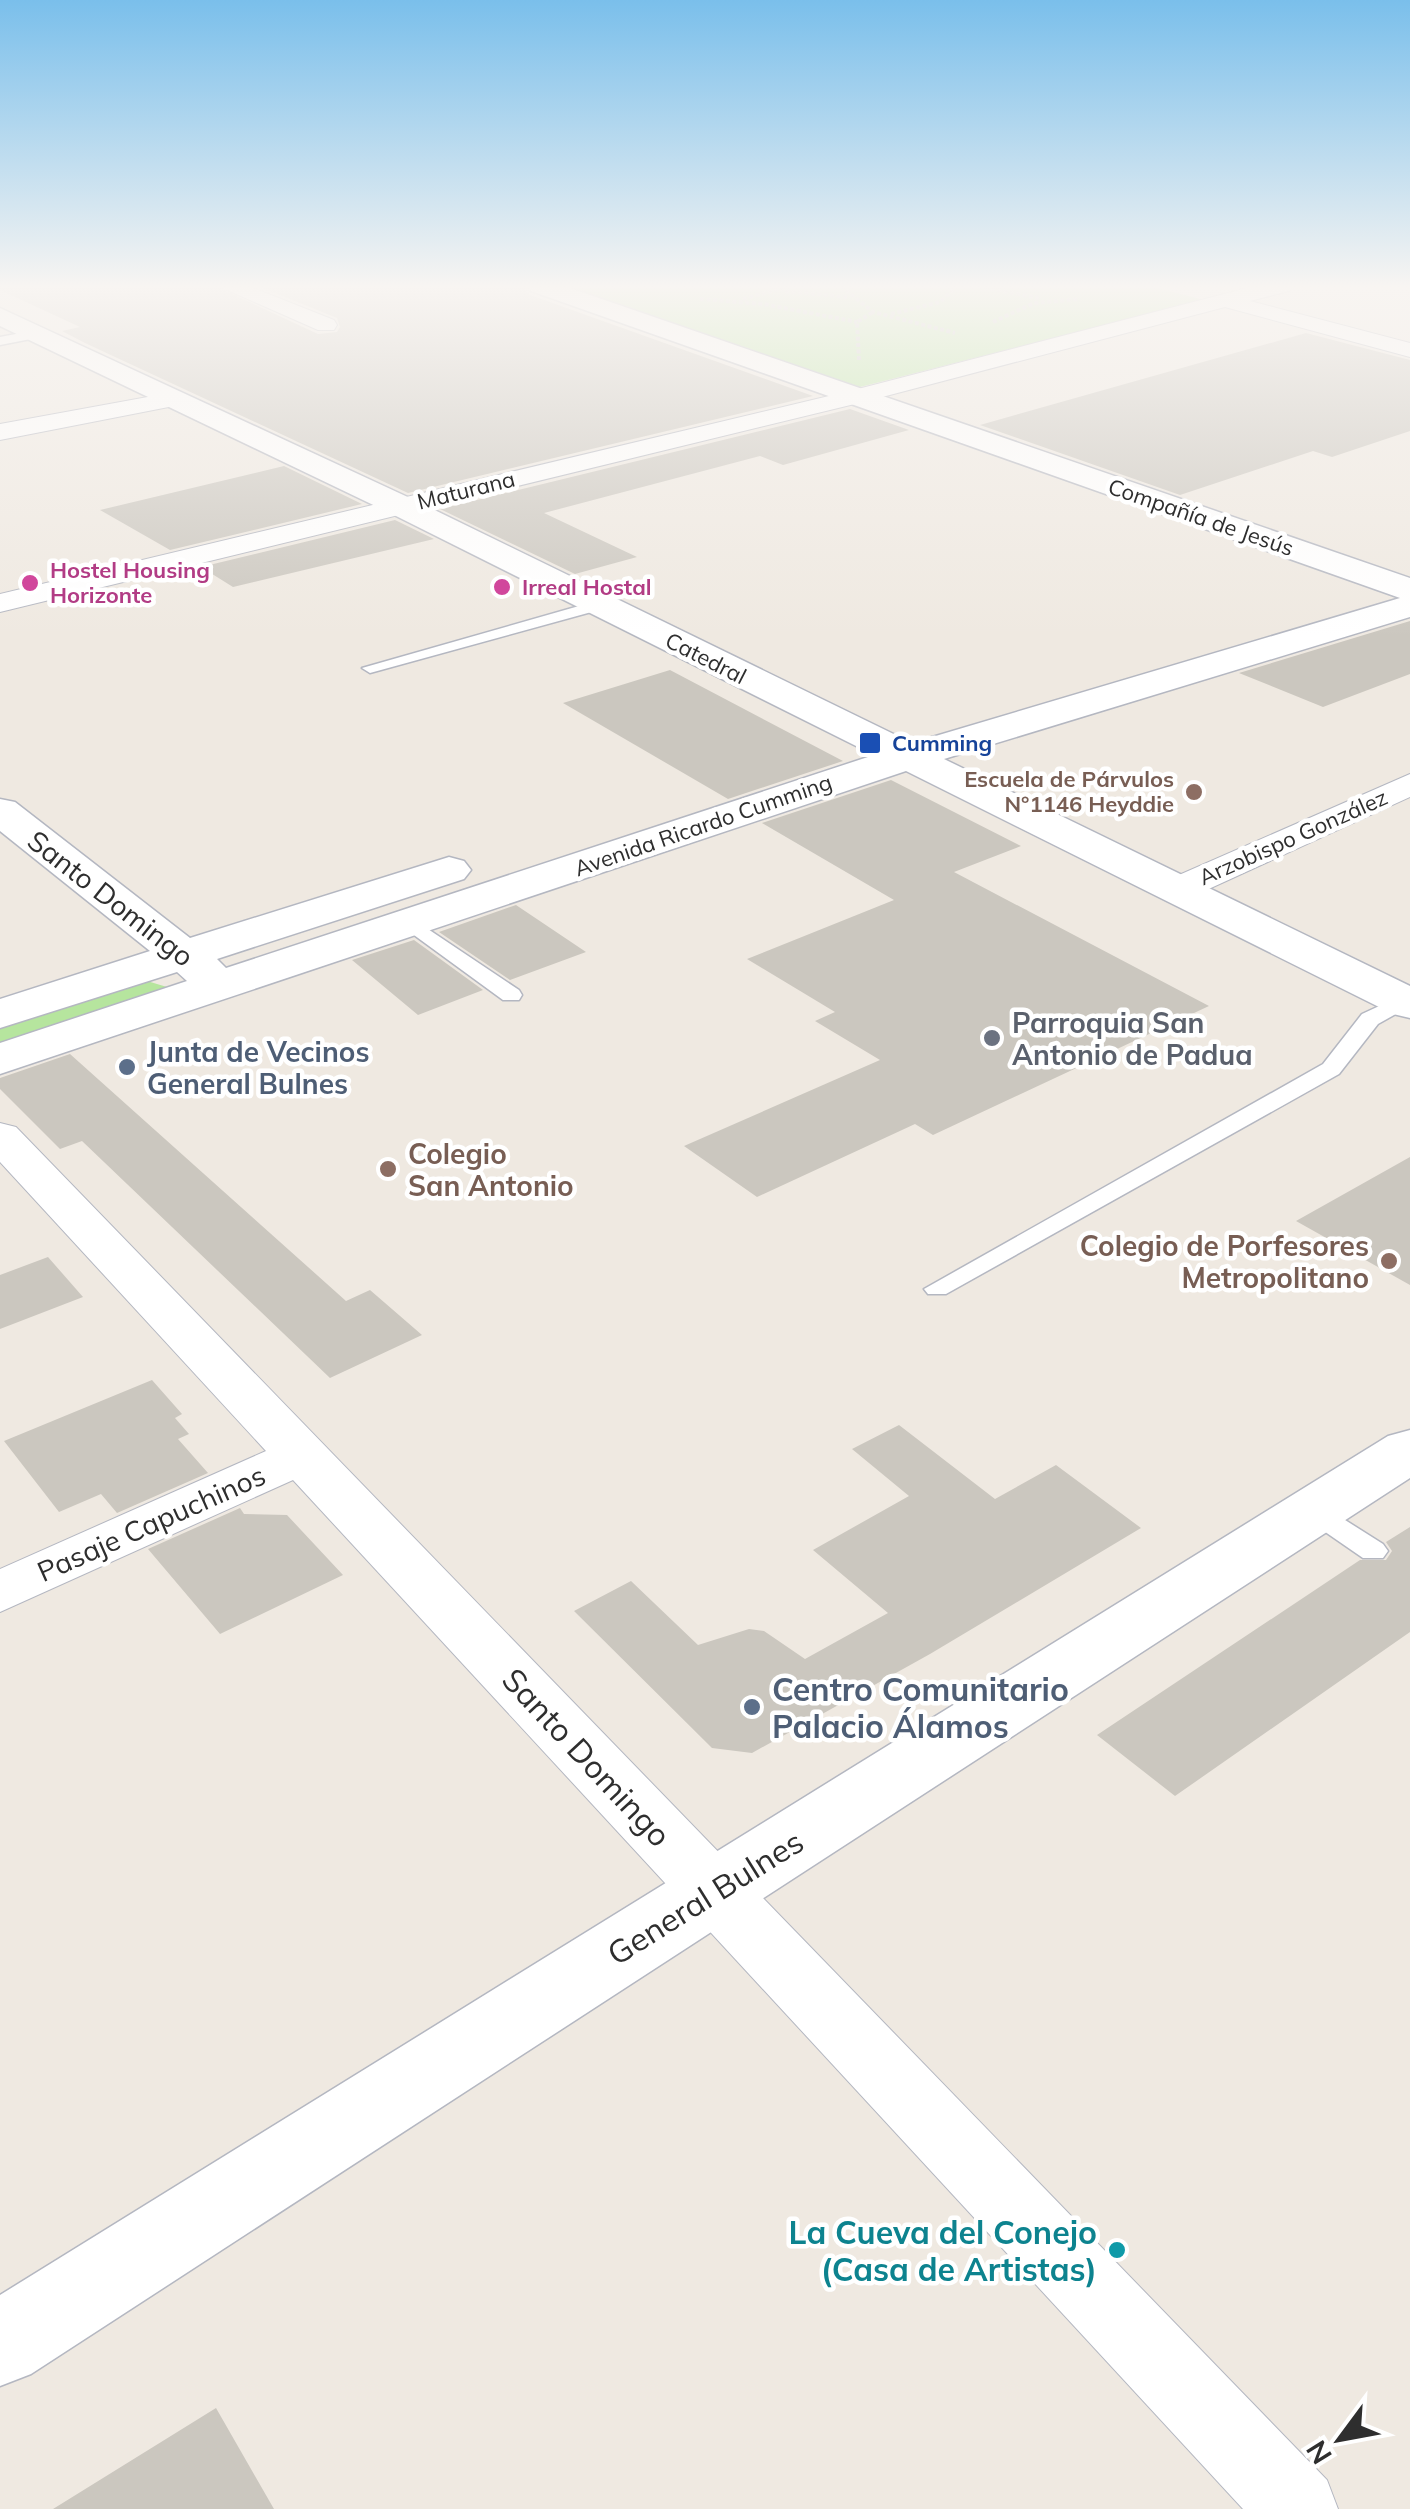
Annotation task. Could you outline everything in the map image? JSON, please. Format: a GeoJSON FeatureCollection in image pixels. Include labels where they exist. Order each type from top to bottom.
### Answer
{"type":"FeatureCollection","features":[{"type":"Feature","properties":{"kind":"main road","name":"Catedral"},"geometry":{"type":"LineString","coordinates":[[184,403],[401,506],[904,758],[1406,1002]]}},
{"type":"Feature","properties":{"kind":"main road","name":"Compañía de Jesús"},"geometry":{"type":"LineString","coordinates":[[878,403],[1403,587]]}},
{"type":"Feature","properties":{"kind":"main road","name":"Avenida Ricardo Cumming"},"geometry":{"type":"LineString","coordinates":[[0,1014],[864,737],[1403,587]]}},
{"type":"Feature","properties":{"kind":"main road","name":"Avenida Ricardo Cumming"},"geometry":{"type":"LineString","coordinates":[[0,1058],[904,758],[1403,587]]}},
{"type":"Feature","properties":{"kind":"main road","name":"Santo Domingo"},"geometry":{"type":"LineString","coordinates":[[0,811],[220,986]]}},
{"type":"Feature","properties":{"kind":"main road","name":"General Bulnes"},"geometry":{"type":"LineString","coordinates":[[0,2344],[714,1891],[1344,1531],[1410,1450]]}},
{"type":"Feature","properties":{"kind":"street"},"geometry":{"type":"LineString","coordinates":[[0,432],[153,403]]}},
{"type":"Feature","properties":{"kind":"street","name":"Maturana"},"geometry":{"type":"LineString","coordinates":[[0,603],[829,403]]}},
{"type":"Feature","properties":{"kind":"street","name":"Arzobispo González"},"geometry":{"type":"LineString","coordinates":[[1176,890],[1410,784]]}},
{"type":"Feature","properties":{"kind":"street","name":"Santo Domingo"},"geometry":{"type":"LineString","coordinates":[[0,1136],[1298,2509]]}},
{"type":"Feature","properties":{"kind":"street","name":"Pasaje Capuchinos"},"geometry":{"type":"LineString","coordinates":[[0,1592],[302,1455]]}},
{"type":"Feature","properties":{"kind":"lane"},"geometry":{"type":"LineString","coordinates":[[370,668],[600,604]]}},
{"type":"Feature","properties":{"kind":"lane"},"geometry":{"type":"LineString","coordinates":[[410,923],[511,994]]}},
{"type":"Feature","properties":{"kind":"lane"},"geometry":{"type":"LineString","coordinates":[[937,1289],[1331,1070],[1370,1020],[1406,1002]]}},
{"type":"Feature","properties":{"kind":"green space"},"geometry":{"type":"Polygon","coordinates":[[[147,981],[167,987],[167,995],[0,1048],[0,1028],[147,981]]]}},
{"type":"Feature","properties":{"kind":"building"},"geometry":{"type":"Polygon","coordinates":[[[214,403],[783,403],[408,493],[214,403]]]}},
{"type":"Feature","properties":{"kind":"building"},"geometry":{"type":"Polygon","coordinates":[[[1058,403],[1410,403],[1410,431],[1332,457],[1313,451],[1180,495],[980,425],[1058,403]]]}},
{"type":"Feature","properties":{"kind":"building"},"geometry":{"type":"Polygon","coordinates":[[[850,409],[909,430],[783,465],[760,456],[544,513],[637,557],[575,574],[440,509],[850,409]]]}},
{"type":"Feature","properties":{"kind":"building"},"geometry":{"type":"Polygon","coordinates":[[[284,466],[362,504],[170,550],[100,510],[284,466]]]}},
{"type":"Feature","properties":{"kind":"building"},"geometry":{"type":"Polygon","coordinates":[[[395,520],[434,539],[233,587],[201,567],[395,520]]]}},
{"type":"Feature","properties":{"kind":"building"},"geometry":{"type":"Polygon","coordinates":[[[1410,621],[1410,674],[1323,707],[1239,673],[1410,621]]]}},
{"type":"Feature","properties":{"kind":"building"},"geometry":{"type":"Polygon","coordinates":[[[670,670],[843,761],[728,799],[563,703],[670,670]]]}},
{"type":"Feature","properties":{"kind":"building","name":"Parroquia San Antonio de Padua"},"geometry":{"type":"Polygon","coordinates":[[[891,780],[1021,846],[954,872],[1209,1006],[933,1135],[915,1124],[757,1197],[684,1146],[880,1060],[815,1021],[835,1012],[747,959],[894,900],[762,823],[891,780]]]}},
{"type":"Feature","properties":{"kind":"building"},"geometry":{"type":"Polygon","coordinates":[[[516,905],[586,952],[510,980],[439,932],[516,905]]]}},
{"type":"Feature","properties":{"kind":"building"},"geometry":{"type":"Polygon","coordinates":[[[414,940],[483,990],[418,1015],[352,960],[414,940]]]}},
{"type":"Feature","properties":{"kind":"building"},"geometry":{"type":"Polygon","coordinates":[[[70,1054],[346,1301],[370,1290],[422,1335],[330,1378],[82,1141],[60,1149],[0,1089],[0,1078],[70,1054]]]}},
{"type":"Feature","properties":{"kind":"building","name":"Colegio de Porfesores Metropolitano"},"geometry":{"type":"Polygon","coordinates":[[[1410,1157],[1410,1285],[1296,1221],[1410,1157]]]}},
{"type":"Feature","properties":{"kind":"building"},"geometry":{"type":"Polygon","coordinates":[[[48,1257],[83,1297],[0,1329],[0,1275],[48,1257]]]}},
{"type":"Feature","properties":{"kind":"building"},"geometry":{"type":"Polygon","coordinates":[[[152,1380],[182,1414],[175,1418],[189,1434],[178,1439],[208,1473],[117,1513],[101,1494],[59,1512],[4,1441],[152,1380]]]}},
{"type":"Feature","properties":{"kind":"building"},"geometry":{"type":"Polygon","coordinates":[[[899,1425],[995,1499],[1056,1465],[1141,1528],[930,1654],[752,1753],[712,1748],[574,1611],[631,1581],[698,1645],[749,1629],[764,1631],[805,1659],[888,1613],[813,1550],[909,1496],[852,1449],[899,1425]]]}},
{"type":"Feature","properties":{"kind":"building"},"geometry":{"type":"Polygon","coordinates":[[[240,1508],[244,1514],[287,1515],[343,1575],[220,1634],[148,1549],[240,1508]]]}},
{"type":"Feature","properties":{"kind":"building"},"geometry":{"type":"Polygon","coordinates":[[[1410,1527],[1410,1632],[1175,1796],[1097,1735],[1360,1560],[1386,1560],[1392,1551],[1386,1542],[1410,1527]]]}},
{"type":"Feature","properties":{"kind":"building"},"geometry":{"type":"Polygon","coordinates":[[[216,2408],[274,2509],[53,2509],[216,2408]]]}},
{"type":"Feature","properties":{"kind":"place","name":"Hostel Housing Horizonte"},"geometry":{"type":"Point","coordinates":[30,583]}},
{"type":"Feature","properties":{"kind":"place","name":"Irreal Hostal"},"geometry":{"type":"Point","coordinates":[502,587]}},
{"type":"Feature","properties":{"kind":"place","name":"Cumming"},"geometry":{"type":"Point","coordinates":[870,743]}},
{"type":"Feature","properties":{"kind":"place","name":"Escuela de Párvulos N°1146 Heyddie"},"geometry":{"type":"Point","coordinates":[1194,792]}},
{"type":"Feature","properties":{"kind":"place","name":"Parroquia San Antonio de Padua"},"geometry":{"type":"Point","coordinates":[992,1038]}},
{"type":"Feature","properties":{"kind":"place","name":"Junta de Vecinos General Bulnes"},"geometry":{"type":"Point","coordinates":[127,1067]}},
{"type":"Feature","properties":{"kind":"place","name":"Colegio San Antonio"},"geometry":{"type":"Point","coordinates":[388,1169]}},
{"type":"Feature","properties":{"kind":"place","name":"Colegio de Porfesores Metropolitano"},"geometry":{"type":"Point","coordinates":[1389,1261]}},
{"type":"Feature","properties":{"kind":"place","name":"Centro Comunitario Palacio Álamos"},"geometry":{"type":"Point","coordinates":[752,1707]}},
{"type":"Feature","properties":{"kind":"place","name":"La Cueva del Conejo (Casa de Artistas)"},"geometry":{"type":"Point","coordinates":[1117,2250]}}]}
